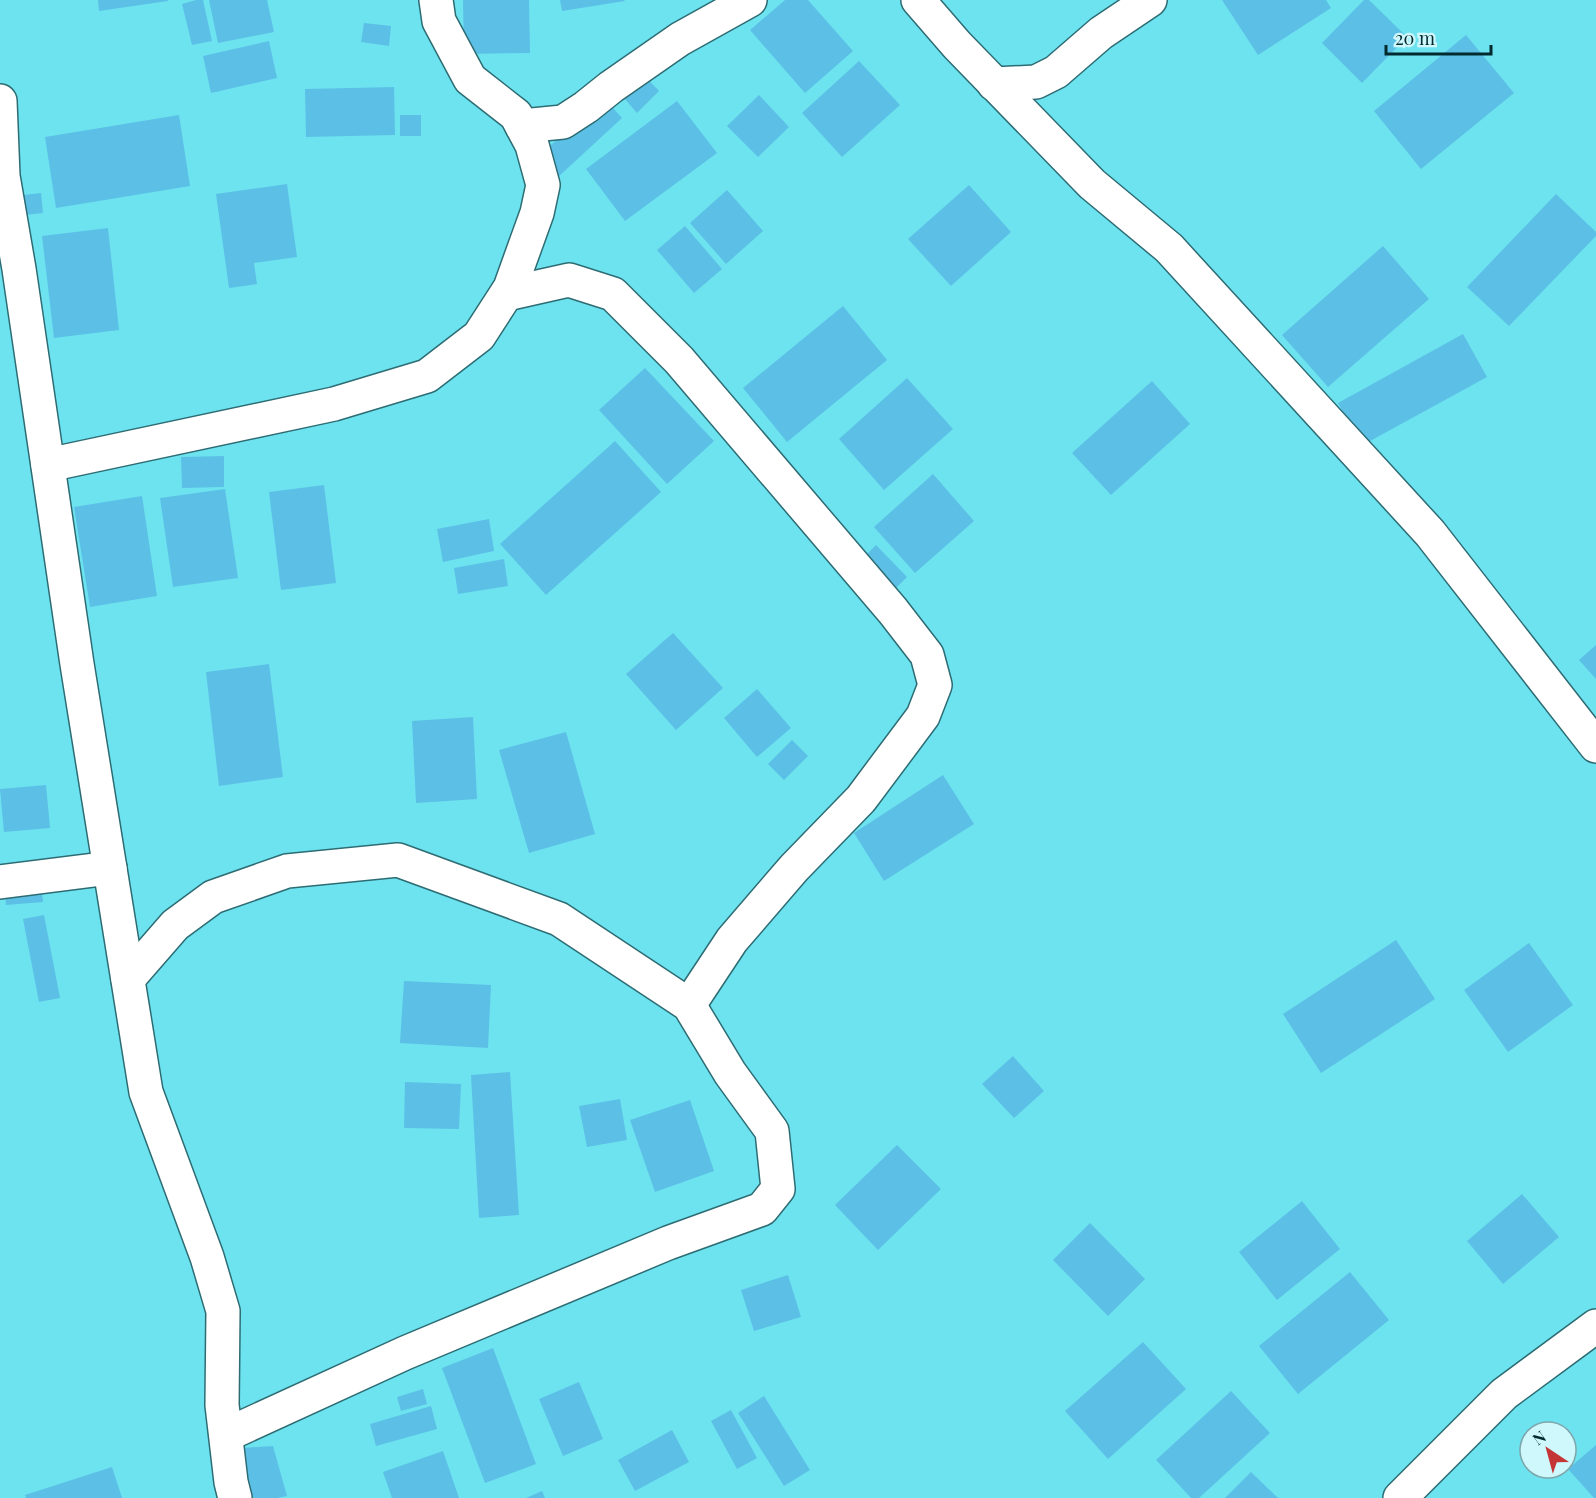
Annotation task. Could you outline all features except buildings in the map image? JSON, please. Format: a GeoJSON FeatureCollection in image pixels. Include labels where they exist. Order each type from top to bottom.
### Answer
{"type":"FeatureCollection","features":[{"type":"Feature","properties":{"kind":"street"},"geometry":{"type":"LineString","coordinates":[[48,465],[334,404],[427,376],[479,336],[510,288],[537,213],[543,185],[532,145],[516,115],[470,79],[439,21],[436,0]]}},
{"type":"Feature","properties":{"kind":"street"},"geometry":{"type":"LineString","coordinates":[[522,126],[563,122],[586,108],[610,87],[680,39],[750,0]]}},
{"type":"Feature","properties":{"kind":"street"},"geometry":{"type":"LineString","coordinates":[[918,0],[957,45],[1092,184],[1169,248],[1422,525],[1596,746]]}},
{"type":"Feature","properties":{"kind":"street"},"geometry":{"type":"LineString","coordinates":[[994,84],[1035,82],[1056,72],[1101,33],[1150,0]]}},
{"type":"Feature","properties":{"kind":"street"},"geometry":{"type":"LineString","coordinates":[[0,101],[3,176],[19,269],[77,664],[146,1092],[207,1257],[223,1311],[222,1405],[235,1498]]}},
{"type":"Feature","properties":{"kind":"street"},"geometry":{"type":"LineString","coordinates":[[507,294],[569,280],[612,294],[679,360],[893,611],[927,655],[930,665],[935,685],[923,716],[861,799],[794,868],[732,940],[689,1005]]}},
{"type":"Feature","properties":{"kind":"street"},"geometry":{"type":"LineString","coordinates":[[128,979],[175,925],[213,897],[287,871],[398,860],[559,919],[689,1005],[730,1073],[772,1131],[778,1190],[762,1209],[668,1243],[416,1348],[226,1435]]}},
{"type":"Feature","properties":{"kind":"street"},"geometry":{"type":"LineString","coordinates":[[0,882],[110,868]]}},
{"type":"Feature","properties":{"kind":"street"},"geometry":{"type":"LineString","coordinates":[[1400,1498],[1504,1394],[1596,1326]]}}]}
